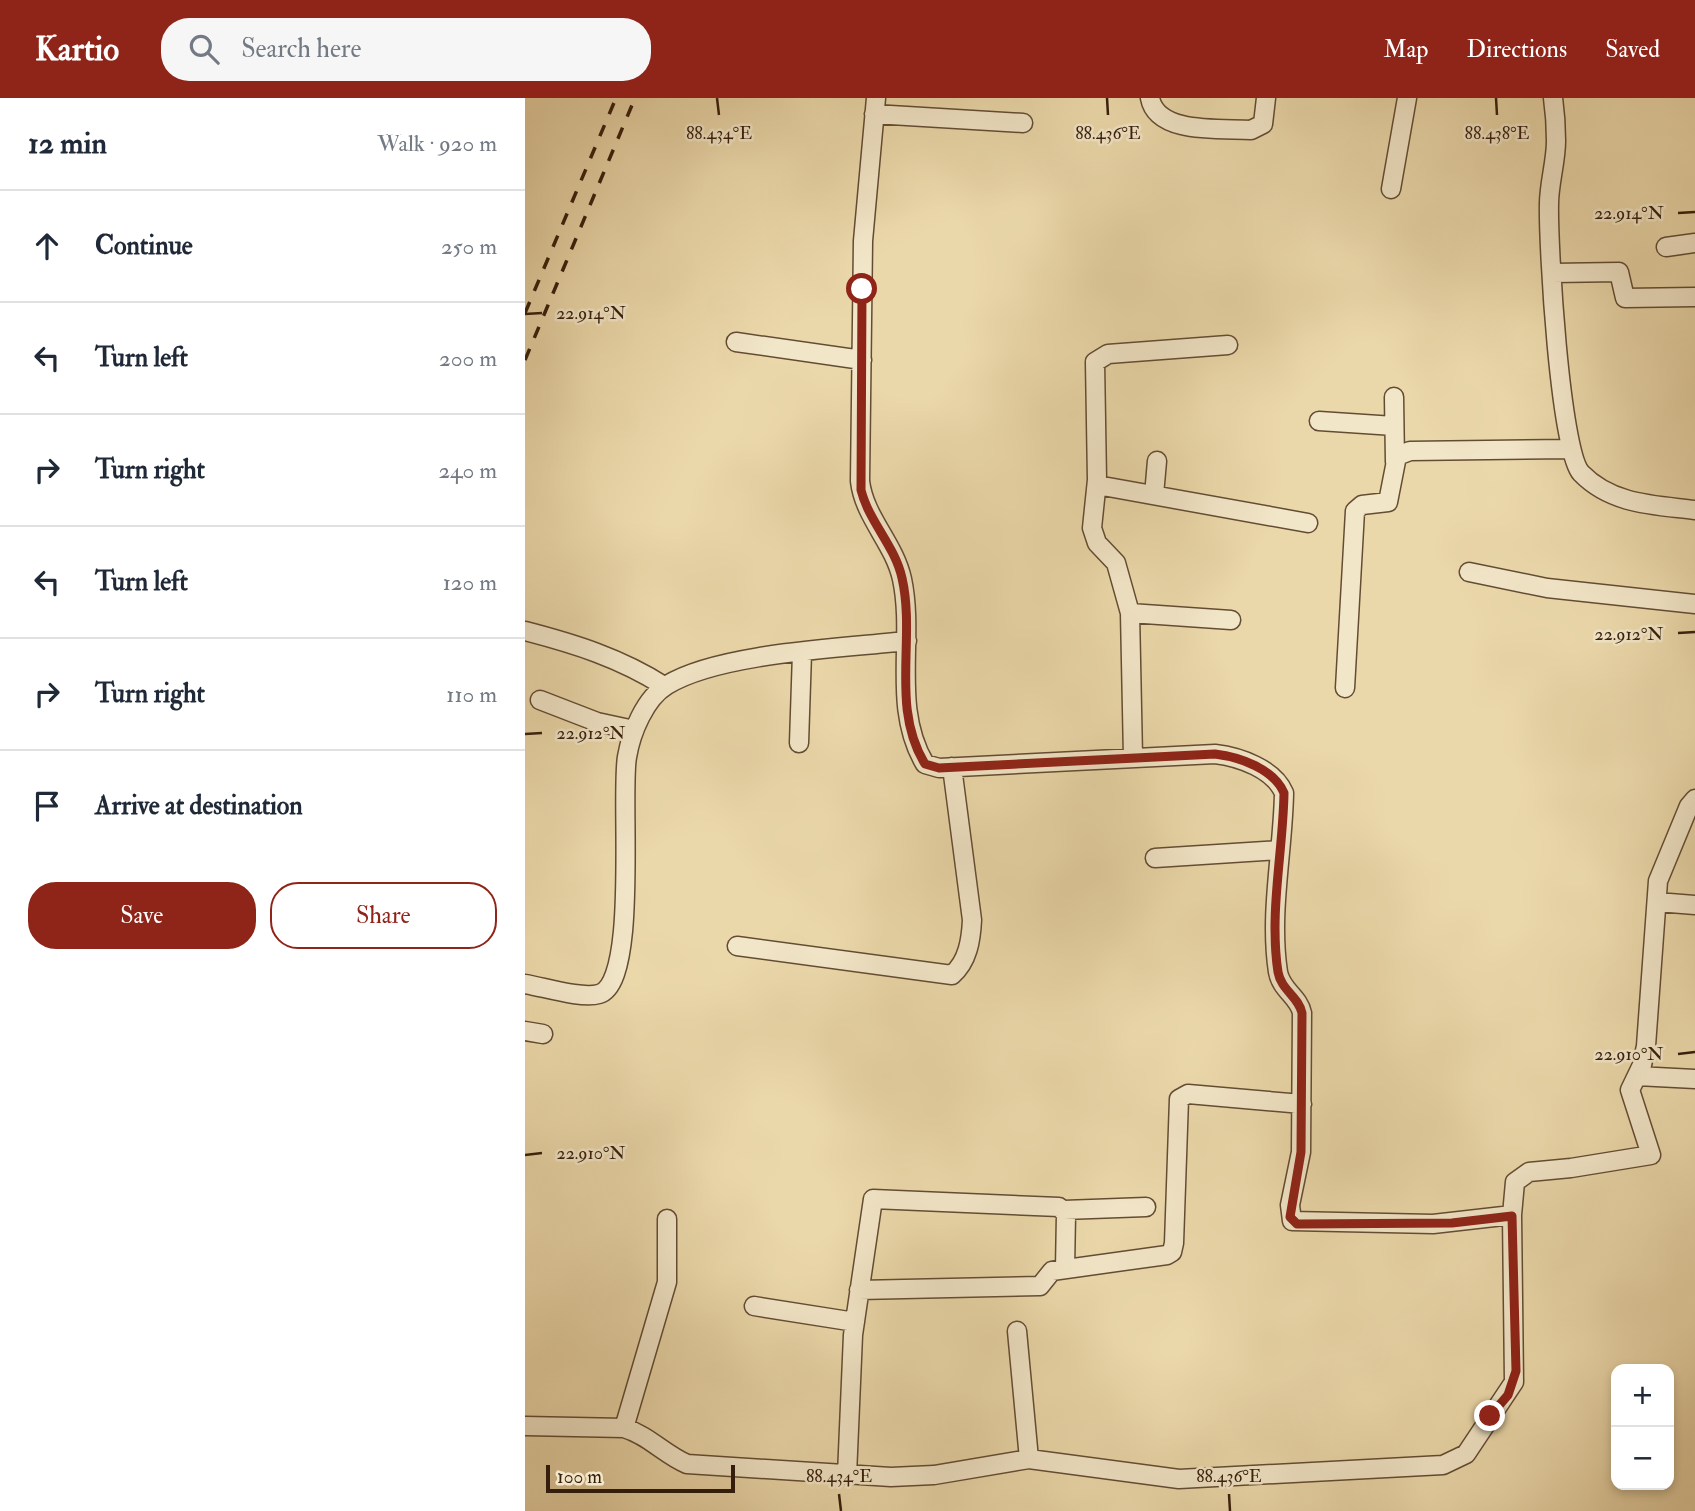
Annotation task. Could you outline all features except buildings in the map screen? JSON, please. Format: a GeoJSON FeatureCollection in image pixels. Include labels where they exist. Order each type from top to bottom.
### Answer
{"type":"FeatureCollection","features":[{"type":"Feature","properties":{"kind":"street"},"geometry":{"type":"LineString","coordinates":[[1150,98],[1159,116],[1171,122],[1251,130],[1263,124],[1266,98]]}},
{"type":"Feature","properties":{"kind":"street"},"geometry":{"type":"LineString","coordinates":[[1391,189],[1407,98]]}},
{"type":"Feature","properties":{"kind":"street"},"geometry":{"type":"LineString","coordinates":[[1553,98],[1556,142],[1549,204],[1569,449],[1581,473],[1634,504],[1695,510]]}},
{"type":"Feature","properties":{"kind":"street"},"geometry":{"type":"LineString","coordinates":[[1023,122],[875,106],[863,225],[861,490],[867,509],[898,563],[905,596],[905,695],[919,754],[925,764],[932,767],[952,767],[1200,753],[1227,755],[1271,775],[1279,782],[1284,793],[1279,850],[1277,953],[1281,984],[1301,1009],[1301,1152],[1290,1205],[1292,1222],[1443,1224],[1512,1216]]}},
{"type":"Feature","properties":{"kind":"street"},"geometry":{"type":"LineString","coordinates":[[1666,247],[1695,243]]}},
{"type":"Feature","properties":{"kind":"street"},"geometry":{"type":"LineString","coordinates":[[1553,273],[1619,272],[1625,298],[1695,296]]}},
{"type":"Feature","properties":{"kind":"street"},"geometry":{"type":"LineString","coordinates":[[736,342],[862,360]]}},
{"type":"Feature","properties":{"kind":"street"},"geometry":{"type":"LineString","coordinates":[[1133,757],[1131,613],[1116,563],[1094,536],[1097,485],[1094,367],[1097,358],[1108,355],[1227,345]]}},
{"type":"Feature","properties":{"kind":"street"},"geometry":{"type":"LineString","coordinates":[[1345,688],[1355,511],[1362,505],[1388,502],[1395,462],[1394,397]]}},
{"type":"Feature","properties":{"kind":"street"},"geometry":{"type":"LineString","coordinates":[[1319,421],[1394,426]]}},
{"type":"Feature","properties":{"kind":"street"},"geometry":{"type":"LineString","coordinates":[[1395,462],[1401,453],[1410,450],[1569,449]]}},
{"type":"Feature","properties":{"kind":"street"},"geometry":{"type":"LineString","coordinates":[[1154,495],[1157,461]]}},
{"type":"Feature","properties":{"kind":"street"},"geometry":{"type":"LineString","coordinates":[[1097,485],[1308,523]]}},
{"type":"Feature","properties":{"kind":"street"},"geometry":{"type":"LineString","coordinates":[[1469,572],[1547,587],[1695,604]]}},
{"type":"Feature","properties":{"kind":"street"},"geometry":{"type":"LineString","coordinates":[[1131,613],[1231,620]]}},
{"type":"Feature","properties":{"kind":"street"},"geometry":{"type":"LineString","coordinates":[[525,631],[594,649],[636,667],[664,686]]}},
{"type":"Feature","properties":{"kind":"street"},"geometry":{"type":"LineString","coordinates":[[525,984],[588,995],[600,994],[612,982],[625,908],[626,760],[640,717],[664,686],[705,668],[907,641]]}},
{"type":"Feature","properties":{"kind":"street"},"geometry":{"type":"LineString","coordinates":[[799,743],[802,653]]}},
{"type":"Feature","properties":{"kind":"street"},"geometry":{"type":"LineString","coordinates":[[540,700],[597,722],[634,730]]}},
{"type":"Feature","properties":{"kind":"street"},"geometry":{"type":"LineString","coordinates":[[737,946],[952,975],[958,969],[969,945],[972,920],[952,767]]}},
{"type":"Feature","properties":{"kind":"street"},"geometry":{"type":"LineString","coordinates":[[525,1426],[624,1428],[645,1437],[661,1450],[687,1464],[775,1467],[847,1475],[915,1477],[1029,1459],[1179,1479],[1443,1465],[1455,1461],[1466,1454],[1514,1382],[1512,1216],[1513,1191],[1520,1176],[1529,1172],[1651,1155],[1631,1095],[1644,1057],[1649,1023],[1660,874],[1695,799]]}},
{"type":"Feature","properties":{"kind":"street"},"geometry":{"type":"LineString","coordinates":[[1155,858],[1279,850]]}},
{"type":"Feature","properties":{"kind":"street"},"geometry":{"type":"LineString","coordinates":[[1657,902],[1695,905]]}},
{"type":"Feature","properties":{"kind":"street"},"geometry":{"type":"LineString","coordinates":[[1637,1076],[1695,1079]]}},
{"type":"Feature","properties":{"kind":"street"},"geometry":{"type":"LineString","coordinates":[[859,1290],[1040,1286],[1049,1272],[1172,1252],[1177,1104],[1183,1095],[1303,1104]]}},
{"type":"Feature","properties":{"kind":"street"},"geometry":{"type":"LineString","coordinates":[[847,1475],[855,1322],[872,1203],[876,1197],[1064,1209],[1146,1207]]}},
{"type":"Feature","properties":{"kind":"street"},"geometry":{"type":"LineString","coordinates":[[1064,1209],[1065,1269]]}},
{"type":"Feature","properties":{"kind":"street"},"geometry":{"type":"LineString","coordinates":[[624,1428],[667,1282],[667,1219]]}},
{"type":"Feature","properties":{"kind":"street"},"geometry":{"type":"LineString","coordinates":[[754,1306],[855,1322]]}},
{"type":"Feature","properties":{"kind":"street"},"geometry":{"type":"LineString","coordinates":[[1017,1331],[1029,1459]]}},
{"type":"Feature","properties":{"kind":"railway"},"geometry":{"type":"LineString","coordinates":[[525,313],[616,98]]}},
{"type":"Feature","properties":{"kind":"railway"},"geometry":{"type":"LineString","coordinates":[[525,360],[635,98]]}},
{"type":"Feature","properties":{"kind":"route"},"geometry":{"type":"LineString","coordinates":[[862,289],[861,490],[867,509],[898,563],[902,579],[907,641],[905,695],[907,713],[919,754],[925,764],[939,768],[1215,754],[1240,760],[1271,775],[1279,782],[1284,793],[1276,944],[1281,984],[1299,1004],[1302,1013],[1301,1152],[1290,1217],[1292,1222],[1297,1224],[1433,1224],[1512,1216],[1516,1371],[1508,1395],[1490,1416]]}}]}
